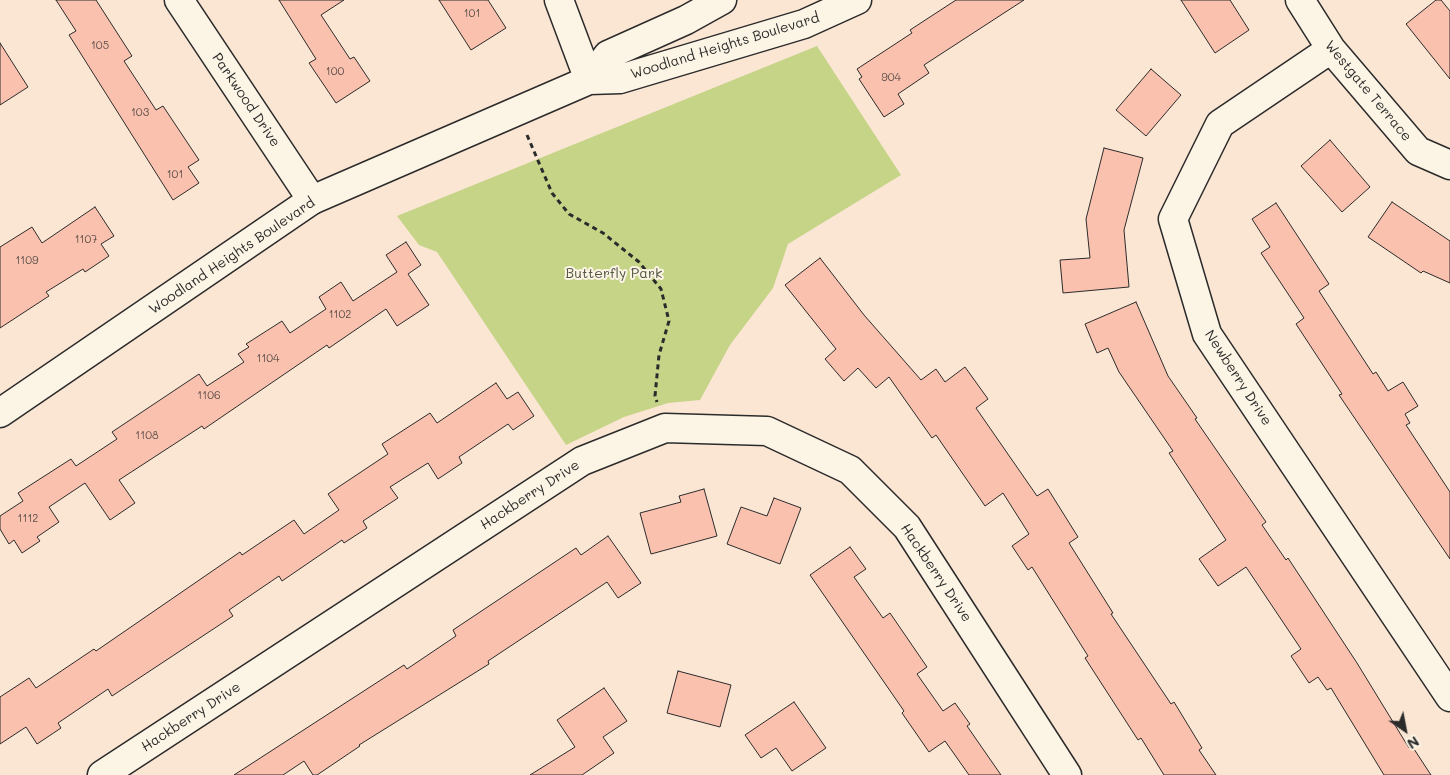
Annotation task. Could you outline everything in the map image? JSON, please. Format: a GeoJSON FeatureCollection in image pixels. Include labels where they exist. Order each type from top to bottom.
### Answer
{"type":"FeatureCollection","features":[{"type":"Feature","properties":{"kind":"street","name":"Parkwood Drive"},"geometry":{"type":"LineString","coordinates":[[179,0],[312,200]]}},
{"type":"Feature","properties":{"kind":"street"},"geometry":{"type":"LineString","coordinates":[[559,0],[589,80]]}},
{"type":"Feature","properties":{"kind":"street","name":"Woodland Heights Boulevard"},"geometry":{"type":"LineString","coordinates":[[589,80],[608,55],[686,20],[722,0]]}},
{"type":"Feature","properties":{"kind":"street","name":"Woodland Heights Boulevard"},"geometry":{"type":"LineString","coordinates":[[0,413],[312,200],[589,80],[620,79],[804,24],[857,0]]}},
{"type":"Feature","properties":{"kind":"street","name":"Westgate Terrace"},"geometry":{"type":"LineString","coordinates":[[1300,0],[1331,49],[1418,150],[1450,165]]}},
{"type":"Feature","properties":{"kind":"street","name":"Newberry Drive"},"geometry":{"type":"LineString","coordinates":[[1331,49],[1220,124],[1173,220],[1207,334],[1450,697]]}},
{"type":"Feature","properties":{"kind":"street","name":"Hackberry Drive"},"geometry":{"type":"LineString","coordinates":[[102,775],[582,460],[665,428],[768,431],[850,470],[907,527],[1067,775]]}},
{"type":"Feature","properties":{"kind":"path"},"geometry":{"type":"LineString","coordinates":[[516,111],[552,193],[569,214],[603,232],[639,262],[661,289],[669,321],[659,355],[655,396],[665,428]]}},
{"type":"Feature","properties":{"kind":"green space","name":"Butterfly Park"},"geometry":{"type":"Polygon","coordinates":[[[817,46],[901,175],[788,244],[773,288],[730,345],[700,400],[668,403],[624,417],[566,445],[437,252],[419,245],[397,216],[817,46]]]}},
{"type":"Feature","properties":{"kind":"building"},"geometry":{"type":"Polygon","coordinates":[[[56,0],[96,0],[132,56],[124,61],[156,110],[163,106],[199,160],[188,167],[199,183],[173,200],[69,35],[76,31],[56,0]]]}},
{"type":"Feature","properties":{"kind":"building"},"geometry":{"type":"Polygon","coordinates":[[[279,0],[344,0],[321,15],[350,59],[354,57],[370,81],[336,103],[309,63],[316,59],[279,0]]]}},
{"type":"Feature","properties":{"kind":"building"},"geometry":{"type":"Polygon","coordinates":[[[439,0],[488,0],[506,28],[471,50],[439,0]]]}},
{"type":"Feature","properties":{"kind":"building"},"geometry":{"type":"Polygon","coordinates":[[[956,0],[1024,0],[924,65],[929,73],[898,94],[904,104],[884,117],[859,79],[862,77],[857,69],[912,33],[910,30],[956,0]]]}},
{"type":"Feature","properties":{"kind":"building"},"geometry":{"type":"Polygon","coordinates":[[[1181,0],[1230,0],[1249,30],[1215,53],[1181,0]]]}},
{"type":"Feature","properties":{"kind":"building"},"geometry":{"type":"Polygon","coordinates":[[[1436,0],[1441,0],[1450,11],[1450,79],[1406,24],[1436,0]]]}},
{"type":"Feature","properties":{"kind":"building"},"geometry":{"type":"Polygon","coordinates":[[[0,43],[28,87],[0,105],[0,43]]]}},
{"type":"Feature","properties":{"kind":"building"},"geometry":{"type":"Polygon","coordinates":[[[1151,69],[1181,95],[1146,136],[1116,110],[1151,69]]]}},
{"type":"Feature","properties":{"kind":"building"},"geometry":{"type":"Polygon","coordinates":[[[1330,140],[1370,187],[1342,212],[1301,166],[1330,140]]]}},
{"type":"Feature","properties":{"kind":"building"},"geometry":{"type":"Polygon","coordinates":[[[1104,148],[1143,158],[1124,230],[1129,287],[1063,293],[1060,260],[1090,258],[1086,219],[1104,148]]]}},
{"type":"Feature","properties":{"kind":"building"},"geometry":{"type":"Polygon","coordinates":[[[1392,202],[1450,241],[1450,283],[1423,271],[1421,273],[1368,237],[1392,202]]]}},
{"type":"Feature","properties":{"kind":"building"},"geometry":{"type":"Polygon","coordinates":[[[1276,203],[1329,284],[1319,291],[1373,374],[1376,372],[1388,391],[1403,382],[1418,406],[1405,414],[1410,423],[1406,425],[1450,492],[1450,559],[1339,395],[1342,394],[1296,324],[1304,318],[1261,253],[1270,247],[1252,219],[1276,203]]]}},
{"type":"Feature","properties":{"kind":"building"},"geometry":{"type":"Polygon","coordinates":[[[95,207],[114,236],[101,244],[109,256],[85,272],[83,269],[46,292],[49,296],[0,328],[0,247],[32,227],[42,243],[95,207]]]}},
{"type":"Feature","properties":{"kind":"building"},"geometry":{"type":"Polygon","coordinates":[[[406,242],[421,265],[408,274],[429,305],[397,326],[386,309],[329,348],[327,345],[204,429],[202,426],[119,480],[135,503],[110,520],[85,483],[49,507],[59,522],[37,537],[40,541],[22,553],[14,540],[9,544],[0,529],[0,516],[23,501],[18,493],[71,459],[76,466],[117,439],[112,432],[199,374],[207,386],[244,362],[238,354],[249,347],[246,344],[282,321],[290,333],[326,309],[319,297],[341,282],[353,301],[397,272],[386,255],[406,242]]]}},
{"type":"Feature","properties":{"kind":"building"},"geometry":{"type":"Polygon","coordinates":[[[820,258],[864,315],[921,380],[936,369],[945,382],[965,367],[988,399],[976,408],[1037,496],[1048,489],[1078,537],[1069,543],[1113,613],[1111,614],[1171,704],[1174,702],[1202,748],[1199,750],[1216,775],[1164,775],[1141,738],[1138,740],[1085,658],[1088,656],[1032,567],[1028,570],[1012,546],[1029,534],[1003,493],[985,506],[936,435],[932,438],[889,377],[876,388],[858,368],[844,381],[825,359],[836,349],[785,285],[820,258]]]}},
{"type":"Feature","properties":{"kind":"building"},"geometry":{"type":"Polygon","coordinates":[[[1136,302],[1168,376],[1197,418],[1195,419],[1266,522],[1262,525],[1286,560],[1288,558],[1357,663],[1409,748],[1412,746],[1431,775],[1384,775],[1331,688],[1327,690],[1318,677],[1309,683],[1291,656],[1301,649],[1246,567],[1218,586],[1199,559],[1226,540],[1169,453],[1173,451],[1119,372],[1108,348],[1097,353],[1085,324],[1136,302]]]}},
{"type":"Feature","properties":{"kind":"building"},"geometry":{"type":"Polygon","coordinates":[[[496,383],[507,399],[518,392],[534,416],[513,430],[508,424],[459,457],[462,463],[438,479],[428,463],[390,487],[398,498],[363,521],[367,528],[344,543],[342,540],[282,581],[279,576],[229,610],[233,616],[112,696],[108,689],[58,723],[61,728],[37,744],[26,727],[0,744],[0,697],[29,678],[36,688],[94,649],[96,651],[240,552],[242,555],[294,520],[304,534],[339,510],[328,494],[388,454],[382,444],[430,413],[437,423],[496,383]]]}},
{"type":"Feature","properties":{"kind":"building"},"geometry":{"type":"Polygon","coordinates":[[[704,489],[717,536],[651,554],[640,513],[681,502],[679,496],[704,489]]]}},
{"type":"Feature","properties":{"kind":"building"},"geometry":{"type":"Polygon","coordinates":[[[774,498],[801,508],[780,564],[727,544],[741,507],[767,516],[774,498]]]}},
{"type":"Feature","properties":{"kind":"building"},"geometry":{"type":"Polygon","coordinates":[[[608,536],[641,583],[618,598],[607,582],[488,661],[489,664],[359,745],[317,775],[313,775],[304,761],[283,775],[234,775],[404,665],[407,669],[456,636],[453,630],[576,548],[581,555],[608,536]]]}},
{"type":"Feature","properties":{"kind":"building"},"geometry":{"type":"Polygon","coordinates":[[[850,547],[866,569],[854,577],[883,618],[890,613],[927,667],[917,674],[943,711],[955,703],[970,724],[967,726],[1001,775],[969,775],[945,741],[929,752],[902,713],[904,711],[810,575],[850,547]]]}},
{"type":"Feature","properties":{"kind":"building"},"geometry":{"type":"Polygon","coordinates":[[[678,671],[731,685],[720,727],[667,713],[678,671]]]}},
{"type":"Feature","properties":{"kind":"building"},"geometry":{"type":"Polygon","coordinates":[[[604,688],[627,721],[603,737],[614,753],[582,775],[530,775],[575,747],[557,720],[604,688]]]}},
{"type":"Feature","properties":{"kind":"building"},"geometry":{"type":"Polygon","coordinates":[[[794,702],[826,748],[792,771],[776,748],[761,758],[745,735],[794,702]]]}}]}
